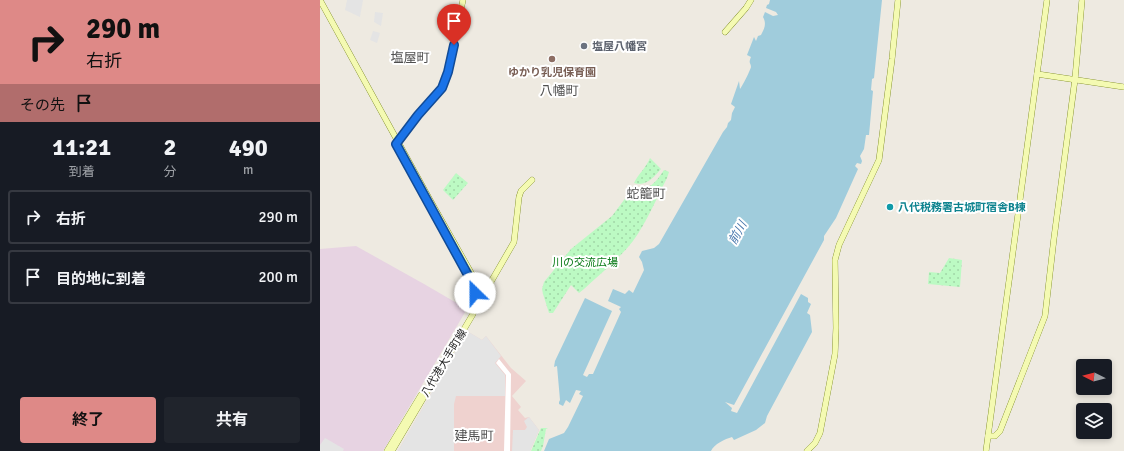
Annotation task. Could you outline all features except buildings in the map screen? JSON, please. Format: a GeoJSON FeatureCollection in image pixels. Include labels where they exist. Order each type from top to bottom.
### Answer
{"type":"FeatureCollection","features":[{"type":"Feature","properties":{"kind":"street"},"geometry":{"type":"LineString","coordinates":[[320,0],[478,292],[488,287],[514,242],[519,197],[521,191],[532,180]]}},
{"type":"Feature","properties":{"kind":"street"},"geometry":{"type":"LineString","coordinates":[[397,143],[418,115],[442,88],[448,72],[463,0]]}},
{"type":"Feature","properties":{"kind":"street"},"geometry":{"type":"LineString","coordinates":[[726,32],[746,8],[750,0]]}},
{"type":"Feature","properties":{"kind":"street"},"geometry":{"type":"LineString","coordinates":[[807,451],[815,443],[820,433],[835,354],[835,266],[837,251],[879,160],[898,0]]}},
{"type":"Feature","properties":{"kind":"street"},"geometry":{"type":"LineString","coordinates":[[986,451],[1047,0]]}},
{"type":"Feature","properties":{"kind":"street"},"geometry":{"type":"LineString","coordinates":[[988,436],[997,435],[1000,431],[1044,316],[1075,79],[1082,0]]}},
{"type":"Feature","properties":{"kind":"street"},"geometry":{"type":"LineString","coordinates":[[320,6],[397,143]]}},
{"type":"Feature","properties":{"kind":"street"},"geometry":{"type":"LineString","coordinates":[[1037,74],[1124,87]]}},
{"type":"Feature","properties":{"kind":"street","name":"八代港大手町線"},"geometry":{"type":"LineString","coordinates":[[387,451],[471,310],[478,292]]}},
{"type":"Feature","properties":{"kind":"street","name":"八代港大手町線"},"geometry":{"type":"LineString","coordinates":[[392,451],[473,314],[478,292]]}},
{"type":"Feature","properties":{"kind":"shaded area"},"geometry":{"type":"Polygon","coordinates":[[[347,0],[363,0],[360,17],[345,10],[347,0]]]}},
{"type":"Feature","properties":{"kind":"shaded area"},"geometry":{"type":"Polygon","coordinates":[[[375,12],[383,13],[381,26],[374,22],[375,12]]]}},
{"type":"Feature","properties":{"kind":"shaded area"},"geometry":{"type":"Polygon","coordinates":[[[373,31],[380,33],[377,43],[370,40],[373,31]]]}},
{"type":"Feature","properties":{"kind":"shaded area"},"geometry":{"type":"Polygon","coordinates":[[[356,246],[467,309],[383,451],[320,451],[320,249],[356,246]]]}},
{"type":"Feature","properties":{"kind":"shaded area"},"geometry":{"type":"Polygon","coordinates":[[[467,331],[482,340],[486,336],[511,368],[526,381],[512,396],[521,407],[518,410],[525,418],[529,417],[539,430],[530,451],[398,451],[467,331]]]}},
{"type":"Feature","properties":{"kind":"shaded area"},"geometry":{"type":"Polygon","coordinates":[[[467,331],[482,340],[486,336],[501,356],[495,363],[505,375],[505,396],[456,396],[454,404],[454,451],[398,451],[467,331]]]}},
{"type":"Feature","properties":{"kind":"shaded area"},"geometry":{"type":"Polygon","coordinates":[[[529,417],[539,430],[530,451],[512,451],[513,430],[525,430],[527,427],[524,421],[529,417]]]}},
{"type":"Feature","properties":{"kind":"shaded area"},"geometry":{"type":"Polygon","coordinates":[[[325,438],[344,449],[343,451],[320,451],[320,445],[325,438]]]}},
{"type":"Feature","properties":{"kind":"green space"},"geometry":{"type":"Polygon","coordinates":[[[650,158],[661,169],[653,178],[646,182],[642,184],[634,183],[646,165],[650,158]]]}},
{"type":"Feature","properties":{"kind":"green space","name":"川の交流広場"},"geometry":{"type":"Polygon","coordinates":[[[664,170],[669,172],[667,178],[647,218],[628,248],[579,293],[571,285],[553,313],[549,313],[542,289],[544,282],[571,249],[612,216],[630,192],[635,189],[645,188],[651,185],[664,170]]]}},
{"type":"Feature","properties":{"kind":"green space"},"geometry":{"type":"Polygon","coordinates":[[[456,173],[468,183],[453,200],[443,190],[456,173]]]}},
{"type":"Feature","properties":{"kind":"green space"},"geometry":{"type":"Polygon","coordinates":[[[949,258],[962,260],[960,287],[928,284],[929,272],[940,273],[949,258]]]}},
{"type":"Feature","properties":{"kind":"green space"},"geometry":{"type":"Polygon","coordinates":[[[541,428],[548,428],[546,429],[541,451],[531,451],[541,428]]]}},
{"type":"Feature","properties":{"kind":"water","name":"前川"},"geometry":{"type":"Polygon","coordinates":[[[770,0],[882,0],[874,78],[872,79],[871,90],[873,91],[869,135],[866,135],[864,149],[860,156],[862,161],[861,164],[857,163],[855,166],[858,169],[836,218],[824,236],[824,240],[734,405],[725,402],[732,408],[731,411],[737,413],[801,294],[808,298],[808,302],[811,304],[807,313],[810,315],[812,332],[767,416],[765,423],[756,430],[734,440],[732,437],[723,440],[712,448],[711,451],[544,451],[549,439],[564,433],[583,396],[579,394],[581,391],[576,390],[570,403],[566,400],[563,406],[559,404],[560,400],[557,366],[554,367],[555,361],[585,298],[612,311],[583,375],[587,377],[589,374],[593,374],[621,312],[619,309],[621,307],[608,301],[613,289],[625,294],[629,290],[633,293],[644,270],[639,257],[642,251],[654,248],[659,244],[731,120],[735,107],[731,104],[739,81],[740,89],[751,67],[751,57],[747,55],[754,37],[756,41],[758,36],[761,35],[763,31],[765,24],[763,17],[765,12],[773,16],[778,15],[776,12],[766,8],[770,0]]]}},
{"type":"Feature","properties":{"kind":"pier"},"geometry":{"type":"Polygon","coordinates":[[[499,359],[511,374],[510,451],[504,451],[506,375],[496,363],[499,359]]]}},
{"type":"Feature","properties":{"kind":"place","name":"塩屋八幡宮"},"geometry":{"type":"Point","coordinates":[584,46]}},
{"type":"Feature","properties":{"kind":"place","name":"ゆかり乳児保育園"},"geometry":{"type":"Point","coordinates":[552,59]}},
{"type":"Feature","properties":{"kind":"place","name":"八代税務署古城町宿舎B棟"},"geometry":{"type":"Point","coordinates":[890,207]}},
{"type":"Feature","properties":{"kind":"district","name":"塩屋町"},"geometry":{"type":"Point","coordinates":[410,58]}},
{"type":"Feature","properties":{"kind":"district","name":"八幡町"},"geometry":{"type":"Point","coordinates":[559,91]}},
{"type":"Feature","properties":{"kind":"district","name":"蛇籠町"},"geometry":{"type":"Point","coordinates":[646,194]}},
{"type":"Feature","properties":{"kind":"district","name":"建馬町"},"geometry":{"type":"Point","coordinates":[474,436]}},
{"type":"Feature","properties":{"kind":"route"},"geometry":{"type":"LineString","coordinates":[[454,45],[448,72],[442,88],[418,115],[396,144],[474,286],[475,293]]}}]}
